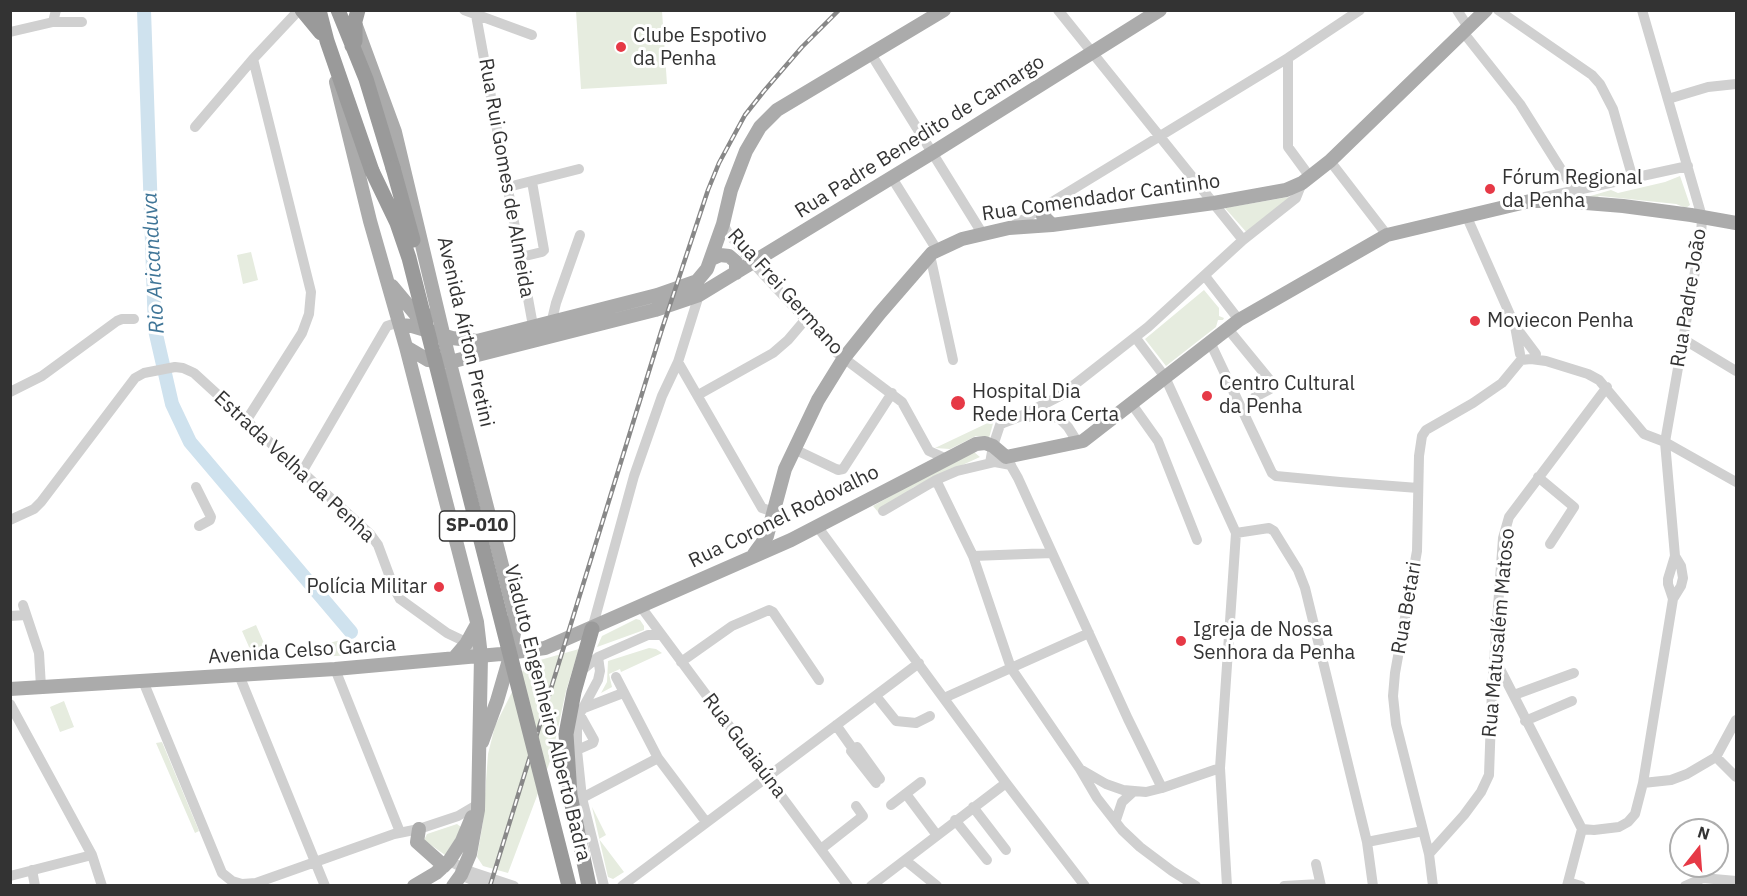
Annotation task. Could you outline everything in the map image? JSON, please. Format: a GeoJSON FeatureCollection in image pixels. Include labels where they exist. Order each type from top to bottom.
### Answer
{"type":"FeatureCollection","features":[{"type":"Feature","properties":{"kind":"highway"},"geometry":{"type":"LineString","coordinates":[[300,10],[327,41]]}},
{"type":"Feature","properties":{"kind":"highway","name":"SP-010"},"geometry":{"type":"LineString","coordinates":[[319,10],[332,56]]}},
{"type":"Feature","properties":{"kind":"highway","name":"SP-010"},"geometry":{"type":"LineString","coordinates":[[338,10],[363,72]]}},
{"type":"Feature","properties":{"kind":"highway"},"geometry":{"type":"LineString","coordinates":[[352,46],[355,41],[357,17]]}},
{"type":"Feature","properties":{"kind":"highway","name":"Viaduto Engenheiro Alberto Badra"},"geometry":{"type":"LineString","coordinates":[[332,56],[372,171],[397,223],[409,258],[569,885]]}},
{"type":"Feature","properties":{"kind":"highway"},"geometry":{"type":"LineString","coordinates":[[363,72],[370,75],[386,106]]}},
{"type":"Feature","properties":{"kind":"highway","name":"Viaduto Engenheiro Alberto Badra"},"geometry":{"type":"LineString","coordinates":[[363,72],[393,168],[416,253],[576,885]]}},
{"type":"Feature","properties":{"kind":"highway"},"geometry":{"type":"LineString","coordinates":[[589,885],[570,795],[566,734],[574,692],[592,629]]}},
{"type":"Feature","properties":{"kind":"main road"},"geometry":{"type":"LineString","coordinates":[[406,347],[428,360],[450,362],[535,335],[551,324],[690,285],[703,276],[711,259],[731,190],[746,151],[760,127],[777,110],[944,10]]}},
{"type":"Feature","properties":{"kind":"main road","name":"Rua Padre Benedito de Camargo"},"geometry":{"type":"LineString","coordinates":[[535,335],[675,304],[699,295],[892,178],[1160,10]]}},
{"type":"Feature","properties":{"kind":"main road","name":"Rua Comendador Cantinho"},"geometry":{"type":"LineString","coordinates":[[753,556],[762,546],[774,514],[778,491],[794,449],[818,400],[844,358],[933,252],[951,243],[1009,228],[1052,225],[1214,203],[1286,190],[1306,180],[1330,161],[1486,10]]}},
{"type":"Feature","properties":{"kind":"main road","name":"Avenida Aírton Pretini"},"geometry":{"type":"LineString","coordinates":[[357,17],[395,132],[443,335],[515,616],[515,626],[506,654],[497,700],[479,756]]}},
{"type":"Feature","properties":{"kind":"main road"},"geometry":{"type":"LineString","coordinates":[[332,56],[338,94],[367,211],[406,347],[477,622],[476,649],[480,688],[476,802],[462,841],[447,864],[427,879],[414,885]]}},
{"type":"Feature","properties":{"kind":"main road"},"geometry":{"type":"LineString","coordinates":[[993,446],[1011,460],[1078,443],[1089,438],[1234,324],[1387,235],[1530,201],[1595,204],[1737,223]]}},
{"type":"Feature","properties":{"kind":"main road"},"geometry":{"type":"LineString","coordinates":[[1046,207],[1043,216],[1052,225]]}},
{"type":"Feature","properties":{"kind":"main road"},"geometry":{"type":"LineString","coordinates":[[711,259],[720,255],[729,256],[736,262],[736,273]]}},
{"type":"Feature","properties":{"kind":"main road"},"geometry":{"type":"LineString","coordinates":[[387,280],[417,316],[426,318],[438,310]]}},
{"type":"Feature","properties":{"kind":"main road"},"geometry":{"type":"LineString","coordinates":[[400,326],[412,326],[477,341],[535,335]]}},
{"type":"Feature","properties":{"kind":"main road","name":"Rua Coronel Rodovalho"},"geometry":{"type":"LineString","coordinates":[[592,629],[817,526],[976,444],[985,443],[993,446]]}},
{"type":"Feature","properties":{"kind":"main road","name":"Rua Comendador Cantinho"},"geometry":{"type":"LineString","coordinates":[[771,548],[777,531],[774,514]]}},
{"type":"Feature","properties":{"kind":"main road"},"geometry":{"type":"LineString","coordinates":[[476,649],[506,654],[545,648],[592,629]]}},
{"type":"Feature","properties":{"kind":"main road","name":"Avenida Celso Garcia"},"geometry":{"type":"LineString","coordinates":[[10,689],[334,669],[454,658],[476,649]]}},
{"type":"Feature","properties":{"kind":"main road"},"geometry":{"type":"LineString","coordinates":[[480,688],[490,698],[497,700]]}},
{"type":"Feature","properties":{"kind":"main road"},"geometry":{"type":"LineString","coordinates":[[459,876],[473,842],[478,810],[476,802]]}},
{"type":"Feature","properties":{"kind":"main road"},"geometry":{"type":"LineString","coordinates":[[419,829],[417,842],[447,864]]}},
{"type":"Feature","properties":{"kind":"street"},"geometry":{"type":"LineString","coordinates":[[53,22],[56,10]]}},
{"type":"Feature","properties":{"kind":"street"},"geometry":{"type":"LineString","coordinates":[[195,127],[253,59],[300,10]]}},
{"type":"Feature","properties":{"kind":"street"},"geometry":{"type":"LineString","coordinates":[[464,10],[532,35]]}},
{"type":"Feature","properties":{"kind":"street"},"geometry":{"type":"LineString","coordinates":[[1058,10],[1243,240]]}},
{"type":"Feature","properties":{"kind":"street"},"geometry":{"type":"LineString","coordinates":[[1009,228],[1288,58],[1360,10]]}},
{"type":"Feature","properties":{"kind":"street"},"geometry":{"type":"LineString","coordinates":[[1457,10],[1465,30],[1520,104],[1574,190]]}},
{"type":"Feature","properties":{"kind":"street"},"geometry":{"type":"LineString","coordinates":[[1498,10],[1592,75],[1600,84],[1613,109],[1633,179]]}},
{"type":"Feature","properties":{"kind":"street","name":"Rua Padre João"},"geometry":{"type":"LineString","coordinates":[[1582,829],[1607,830],[1628,822],[1635,814],[1643,783],[1673,599],[1668,579],[1676,556],[1665,442],[1701,237],[1702,217],[1642,10]]}},
{"type":"Feature","properties":{"kind":"street","name":"Rua Rui Gomes de Almeida"},"geometry":{"type":"LineString","coordinates":[[476,15],[535,335]]}},
{"type":"Feature","properties":{"kind":"street"},"geometry":{"type":"LineString","coordinates":[[10,32],[53,22],[82,22]]}},
{"type":"Feature","properties":{"kind":"street"},"geometry":{"type":"LineString","coordinates":[[871,54],[982,234]]}},
{"type":"Feature","properties":{"kind":"street"},"geometry":{"type":"LineString","coordinates":[[990,463],[1000,425],[1060,396],[1135,337],[1243,240],[1296,198],[1306,180],[1288,147],[1288,58]]}},
{"type":"Feature","properties":{"kind":"street"},"geometry":{"type":"LineString","coordinates":[[246,421],[302,333],[309,314],[311,292],[253,59]]}},
{"type":"Feature","properties":{"kind":"street"},"geometry":{"type":"LineString","coordinates":[[1668,99],[1708,87],[1737,84]]}},
{"type":"Feature","properties":{"kind":"street"},"geometry":{"type":"LineString","coordinates":[[1330,161],[1387,235]]}},
{"type":"Feature","properties":{"kind":"street"},"geometry":{"type":"LineString","coordinates":[[1530,201],[1688,166]]}},
{"type":"Feature","properties":{"kind":"street"},"geometry":{"type":"LineString","coordinates":[[508,187],[579,169]]}},
{"type":"Feature","properties":{"kind":"street"},"geometry":{"type":"LineString","coordinates":[[892,178],[933,252],[953,360]]}},
{"type":"Feature","properties":{"kind":"street"},"geometry":{"type":"LineString","coordinates":[[521,258],[544,250],[532,182]]}},
{"type":"Feature","properties":{"kind":"street"},"geometry":{"type":"LineString","coordinates":[[1466,215],[1515,326],[1536,354],[1546,361],[1588,374],[1607,387],[1636,427],[1644,434],[1665,442],[1737,482]]}},
{"type":"Feature","properties":{"kind":"street","name":"Rua Frei Germano"},"geometry":{"type":"LineString","coordinates":[[723,224],[753,263],[806,320],[844,358],[892,393],[906,408],[929,451],[947,459]]}},
{"type":"Feature","properties":{"kind":"street"},"geometry":{"type":"LineString","coordinates":[[551,324],[580,235]]}},
{"type":"Feature","properties":{"kind":"street"},"geometry":{"type":"LineString","coordinates":[[1204,276],[1273,384],[1270,389],[1255,397]]}},
{"type":"Feature","properties":{"kind":"street"},"geometry":{"type":"LineString","coordinates":[[592,629],[634,476],[662,396],[678,362],[699,295]]}},
{"type":"Feature","properties":{"kind":"street"},"geometry":{"type":"LineString","coordinates":[[10,392],[42,376],[117,321],[134,319]]}},
{"type":"Feature","properties":{"kind":"street"},"geometry":{"type":"LineString","coordinates":[[698,395],[773,353],[806,320]]}},
{"type":"Feature","properties":{"kind":"street"},"geometry":{"type":"LineString","coordinates":[[302,472],[387,326],[393,324],[400,326]]}},
{"type":"Feature","properties":{"kind":"street"},"geometry":{"type":"LineString","coordinates":[[1515,326],[1520,354],[1536,354]]}},
{"type":"Feature","properties":{"kind":"street"},"geometry":{"type":"LineString","coordinates":[[1135,337],[1166,377],[1236,533],[1220,768],[1227,885]]}},
{"type":"Feature","properties":{"kind":"street"},"geometry":{"type":"LineString","coordinates":[[1683,339],[1737,371]]}},
{"type":"Feature","properties":{"kind":"street"},"geometry":{"type":"LineString","coordinates":[[1210,342],[1268,469],[1276,476],[1418,488]]}},
{"type":"Feature","properties":{"kind":"street","name":"Rua Betari"},"geometry":{"type":"LineString","coordinates":[[1510,373],[1510,367],[1520,354]]}},
{"type":"Feature","properties":{"kind":"street","name":"Rua Betari"},"geometry":{"type":"LineString","coordinates":[[1433,885],[1423,831],[1396,724],[1393,696],[1417,551],[1420,442],[1426,430],[1482,397],[1502,382],[1525,358],[1546,361]]}},
{"type":"Feature","properties":{"kind":"street"},"geometry":{"type":"LineString","coordinates":[[678,362],[762,508],[774,514]]}},
{"type":"Feature","properties":{"kind":"street","name":"Estrada Velha da Penha"},"geometry":{"type":"LineString","coordinates":[[10,520],[34,509],[41,502],[135,378],[152,371],[183,368],[194,373],[374,540],[400,599],[447,633],[476,649]]}},
{"type":"Feature","properties":{"kind":"street","name":"Rua Matusalém Matoso"},"geometry":{"type":"LineString","coordinates":[[1428,854],[1464,815],[1481,792],[1489,776],[1505,528],[1509,518],[1538,477],[1607,387]]}},
{"type":"Feature","properties":{"kind":"street"},"geometry":{"type":"LineString","coordinates":[[794,449],[838,470],[843,469],[892,393]]}},
{"type":"Feature","properties":{"kind":"street"},"geometry":{"type":"LineString","coordinates":[[1131,403],[1158,441],[1197,540]]}},
{"type":"Feature","properties":{"kind":"street"},"geometry":{"type":"LineString","coordinates":[[1019,417],[1059,418],[1078,443]]}},
{"type":"Feature","properties":{"kind":"street"},"geometry":{"type":"LineString","coordinates":[[883,511],[936,480],[957,471],[1011,460],[1162,788]]}},
{"type":"Feature","properties":{"kind":"street"},"geometry":{"type":"LineString","coordinates":[[1538,477],[1574,507],[1550,544]]}},
{"type":"Feature","properties":{"kind":"street"},"geometry":{"type":"LineString","coordinates":[[936,480],[973,556],[1011,668],[1080,769],[1097,798],[1122,830],[1140,847],[1196,885]]}},
{"type":"Feature","properties":{"kind":"street"},"geometry":{"type":"LineString","coordinates":[[196,487],[211,517],[199,526]]}},
{"type":"Feature","properties":{"kind":"street"},"geometry":{"type":"LineString","coordinates":[[757,500],[768,500],[778,491]]}},
{"type":"Feature","properties":{"kind":"street"},"geometry":{"type":"LineString","coordinates":[[817,526],[1006,783],[1085,885]]}},
{"type":"Feature","properties":{"kind":"street"},"geometry":{"type":"LineString","coordinates":[[1236,533],[1269,528],[1274,531],[1298,570],[1305,588],[1367,842],[1373,885]]}},
{"type":"Feature","properties":{"kind":"street"},"geometry":{"type":"LineString","coordinates":[[973,556],[1052,553]]}},
{"type":"Feature","properties":{"kind":"street","name":"Rua Guaiaúna"},"geometry":{"type":"LineString","coordinates":[[640,607],[655,633],[681,662],[848,885]]}},
{"type":"Feature","properties":{"kind":"street"},"geometry":{"type":"LineString","coordinates":[[10,616],[25,610],[40,659],[41,687]]}},
{"type":"Feature","properties":{"kind":"street"},"geometry":{"type":"LineString","coordinates":[[681,662],[732,626],[770,610],[819,680]]}},
{"type":"Feature","properties":{"kind":"street"},"geometry":{"type":"LineString","coordinates":[[580,672],[598,657],[655,633]]}},
{"type":"Feature","properties":{"kind":"street"},"geometry":{"type":"LineString","coordinates":[[944,698],[1089,633]]}},
{"type":"Feature","properties":{"kind":"street"},"geometry":{"type":"LineString","coordinates":[[598,657],[600,670],[598,680],[576,723],[582,798],[604,885]]}},
{"type":"Feature","properties":{"kind":"street"},"geometry":{"type":"LineString","coordinates":[[1495,659],[1582,829],[1568,884],[1581,885]]}},
{"type":"Feature","properties":{"kind":"street"},"geometry":{"type":"LineString","coordinates":[[622,885],[919,663]]}},
{"type":"Feature","properties":{"kind":"street"},"geometry":{"type":"LineString","coordinates":[[334,669],[400,832]]}},
{"type":"Feature","properties":{"kind":"street"},"geometry":{"type":"LineString","coordinates":[[1514,696],[1574,673]]}},
{"type":"Feature","properties":{"kind":"street"},"geometry":{"type":"LineString","coordinates":[[239,675],[325,885]]}},
{"type":"Feature","properties":{"kind":"street"},"geometry":{"type":"LineString","coordinates":[[616,677],[658,758],[706,822]]}},
{"type":"Feature","properties":{"kind":"street"},"geometry":{"type":"LineString","coordinates":[[143,681],[222,873],[242,885],[256,883],[400,832],[419,829],[458,816],[476,802]]}},
{"type":"Feature","properties":{"kind":"street"},"geometry":{"type":"LineString","coordinates":[[582,711],[623,693]]}},
{"type":"Feature","properties":{"kind":"street"},"geometry":{"type":"LineString","coordinates":[[876,696],[896,721],[916,723],[930,716]]}},
{"type":"Feature","properties":{"kind":"street"},"geometry":{"type":"LineString","coordinates":[[1525,721],[1572,700]]}},
{"type":"Feature","properties":{"kind":"street"},"geometry":{"type":"LineString","coordinates":[[10,704],[92,855],[102,885]]}},
{"type":"Feature","properties":{"kind":"street"},"geometry":{"type":"LineString","coordinates":[[577,750],[593,743],[594,740],[582,711]]}},
{"type":"Feature","properties":{"kind":"street"},"geometry":{"type":"LineString","coordinates":[[1643,783],[1671,780],[1687,774],[1716,757],[1737,720]]}},
{"type":"Feature","properties":{"kind":"street"},"geometry":{"type":"LineString","coordinates":[[836,725],[853,749],[857,747],[878,782]]}},
{"type":"Feature","properties":{"kind":"street"},"geometry":{"type":"LineString","coordinates":[[1716,757],[1737,777]]}},
{"type":"Feature","properties":{"kind":"street"},"geometry":{"type":"LineString","coordinates":[[582,798],[658,758]]}},
{"type":"Feature","properties":{"kind":"street"},"geometry":{"type":"LineString","coordinates":[[1080,769],[1106,784],[1123,790],[1146,792],[1220,768]]}},
{"type":"Feature","properties":{"kind":"street"},"geometry":{"type":"LineString","coordinates":[[891,805],[921,782]]}},
{"type":"Feature","properties":{"kind":"street"},"geometry":{"type":"LineString","coordinates":[[871,885],[954,820],[1006,783]]}},
{"type":"Feature","properties":{"kind":"street"},"geometry":{"type":"LineString","coordinates":[[1116,820],[1122,802],[1134,791]]}},
{"type":"Feature","properties":{"kind":"street"},"geometry":{"type":"LineString","coordinates":[[906,794],[936,834]]}},
{"type":"Feature","properties":{"kind":"street"},"geometry":{"type":"LineString","coordinates":[[820,849],[863,816],[856,806]]}},
{"type":"Feature","properties":{"kind":"street"},"geometry":{"type":"LineString","coordinates":[[973,807],[1006,850]]}},
{"type":"Feature","properties":{"kind":"street"},"geometry":{"type":"LineString","coordinates":[[954,820],[987,860]]}},
{"type":"Feature","properties":{"kind":"street"},"geometry":{"type":"LineString","coordinates":[[1367,842],[1423,831]]}},
{"type":"Feature","properties":{"kind":"street"},"geometry":{"type":"LineString","coordinates":[[10,876],[92,855]]}},
{"type":"Feature","properties":{"kind":"street"},"geometry":{"type":"LineString","coordinates":[[905,860],[937,885]]}},
{"type":"Feature","properties":{"kind":"street"},"geometry":{"type":"LineString","coordinates":[[447,864],[459,876],[488,885]]}},
{"type":"Feature","properties":{"kind":"street"},"geometry":{"type":"LineString","coordinates":[[1284,885],[1320,885],[1316,864]]}},
{"type":"Feature","properties":{"kind":"street"},"geometry":{"type":"LineString","coordinates":[[32,870],[35,885]]}},
{"type":"Feature","properties":{"kind":"street"},"geometry":{"type":"LineString","coordinates":[[459,876],[514,885]]}},
{"type":"Feature","properties":{"kind":"street"},"geometry":{"type":"LineString","coordinates":[[1685,885],[1703,878],[1737,881]]}},
{"type":"Feature","properties":{"kind":"shaded area","name":"Clube Espotivo da Penha"},"geometry":{"type":"Polygon","coordinates":[[[576,11],[662,11],[667,84],[581,89],[576,11]]]}},
{"type":"Feature","properties":{"kind":"shaded area"},"geometry":{"type":"Polygon","coordinates":[[[1680,176],[1690,205],[1686,208],[1676,204],[1600,196],[1587,197],[1611,190],[1618,193],[1665,182],[1680,176]]]}},
{"type":"Feature","properties":{"kind":"shaded area"},"geometry":{"type":"Polygon","coordinates":[[[1294,196],[1248,234],[1225,208],[1294,196]]]}},
{"type":"Feature","properties":{"kind":"shaded area"},"geometry":{"type":"Polygon","coordinates":[[[251,252],[258,280],[243,284],[237,255],[251,252]]]}},
{"type":"Feature","properties":{"kind":"shaded area"},"geometry":{"type":"Polygon","coordinates":[[[1204,290],[1219,308],[1219,316],[1224,318],[1223,320],[1218,320],[1216,327],[1166,366],[1145,339],[1204,290]]]}},
{"type":"Feature","properties":{"kind":"shaded area"},"geometry":{"type":"Polygon","coordinates":[[[994,420],[989,438],[976,436],[950,449],[935,448],[994,420]]]}},
{"type":"Feature","properties":{"kind":"shaded area"},"geometry":{"type":"Polygon","coordinates":[[[974,452],[980,457],[914,487],[878,512],[873,506],[933,472],[974,452]]]}},
{"type":"Feature","properties":{"kind":"shaded area"},"geometry":{"type":"Polygon","coordinates":[[[636,619],[640,620],[644,630],[597,647],[602,636],[636,619]]]}},
{"type":"Feature","properties":{"kind":"shaded area"},"geometry":{"type":"Polygon","coordinates":[[[256,625],[267,650],[253,656],[242,631],[256,625]]]}},
{"type":"Feature","properties":{"kind":"shaded area"},"geometry":{"type":"Polygon","coordinates":[[[341,640],[354,655],[317,657],[312,647],[341,640]]]}},
{"type":"Feature","properties":{"kind":"shaded area"},"geometry":{"type":"Polygon","coordinates":[[[649,648],[662,653],[621,672],[620,669],[609,674],[612,687],[601,693],[607,682],[608,661],[649,648]]]}},
{"type":"Feature","properties":{"kind":"shaded area"},"geometry":{"type":"Polygon","coordinates":[[[579,649],[566,691],[552,756],[508,873],[483,866],[477,857],[483,822],[488,754],[495,726],[526,664],[579,649]]]}},
{"type":"Feature","properties":{"kind":"shaded area"},"geometry":{"type":"Polygon","coordinates":[[[64,701],[74,727],[60,732],[50,707],[64,701]]]}},
{"type":"Feature","properties":{"kind":"shaded area"},"geometry":{"type":"Polygon","coordinates":[[[162,742],[199,831],[195,833],[156,743],[162,742]]]}},
{"type":"Feature","properties":{"kind":"shaded area"},"geometry":{"type":"Polygon","coordinates":[[[592,807],[606,835],[599,839],[592,807]]]}},
{"type":"Feature","properties":{"kind":"shaded area"},"geometry":{"type":"Polygon","coordinates":[[[457,824],[461,827],[445,855],[424,840],[427,834],[457,824]]]}},
{"type":"Feature","properties":{"kind":"shaded area"},"geometry":{"type":"Polygon","coordinates":[[[599,840],[624,872],[613,879],[608,877],[599,840]]]}},
{"type":"Feature","properties":{"kind":"waterway","name":"Rio Aricanduva"},"geometry":{"type":"LineString","coordinates":[[144,10],[155,330],[172,404],[190,442],[351,632]]}},
{"type":"Feature","properties":{"kind":"railway"},"geometry":{"type":"LineString","coordinates":[[490,886],[662,329],[708,190],[719,163],[745,115],[802,47],[839,10]]}},
{"type":"Feature","properties":{"kind":"place","name":"Clube Espotivo da Penha"},"geometry":{"type":"Point","coordinates":[621,47]}},
{"type":"Feature","properties":{"kind":"place","name":"Fórum Regional da Penha"},"geometry":{"type":"Point","coordinates":[1490,189]}},
{"type":"Feature","properties":{"kind":"place","name":"Moviecon Penha"},"geometry":{"type":"Point","coordinates":[1475,321]}},
{"type":"Feature","properties":{"kind":"place","name":"Centro Cultural da Penha"},"geometry":{"type":"Point","coordinates":[1207,396]}},
{"type":"Feature","properties":{"kind":"place","name":"Hospital Dia Rede Hora Certa"},"geometry":{"type":"Point","coordinates":[958,403]}},
{"type":"Feature","properties":{"kind":"place","name":"Polícia Militar"},"geometry":{"type":"Point","coordinates":[439,587]}},
{"type":"Feature","properties":{"kind":"place","name":"Igreja de Nossa Senhora da Penha"},"geometry":{"type":"Point","coordinates":[1181,641]}}]}
